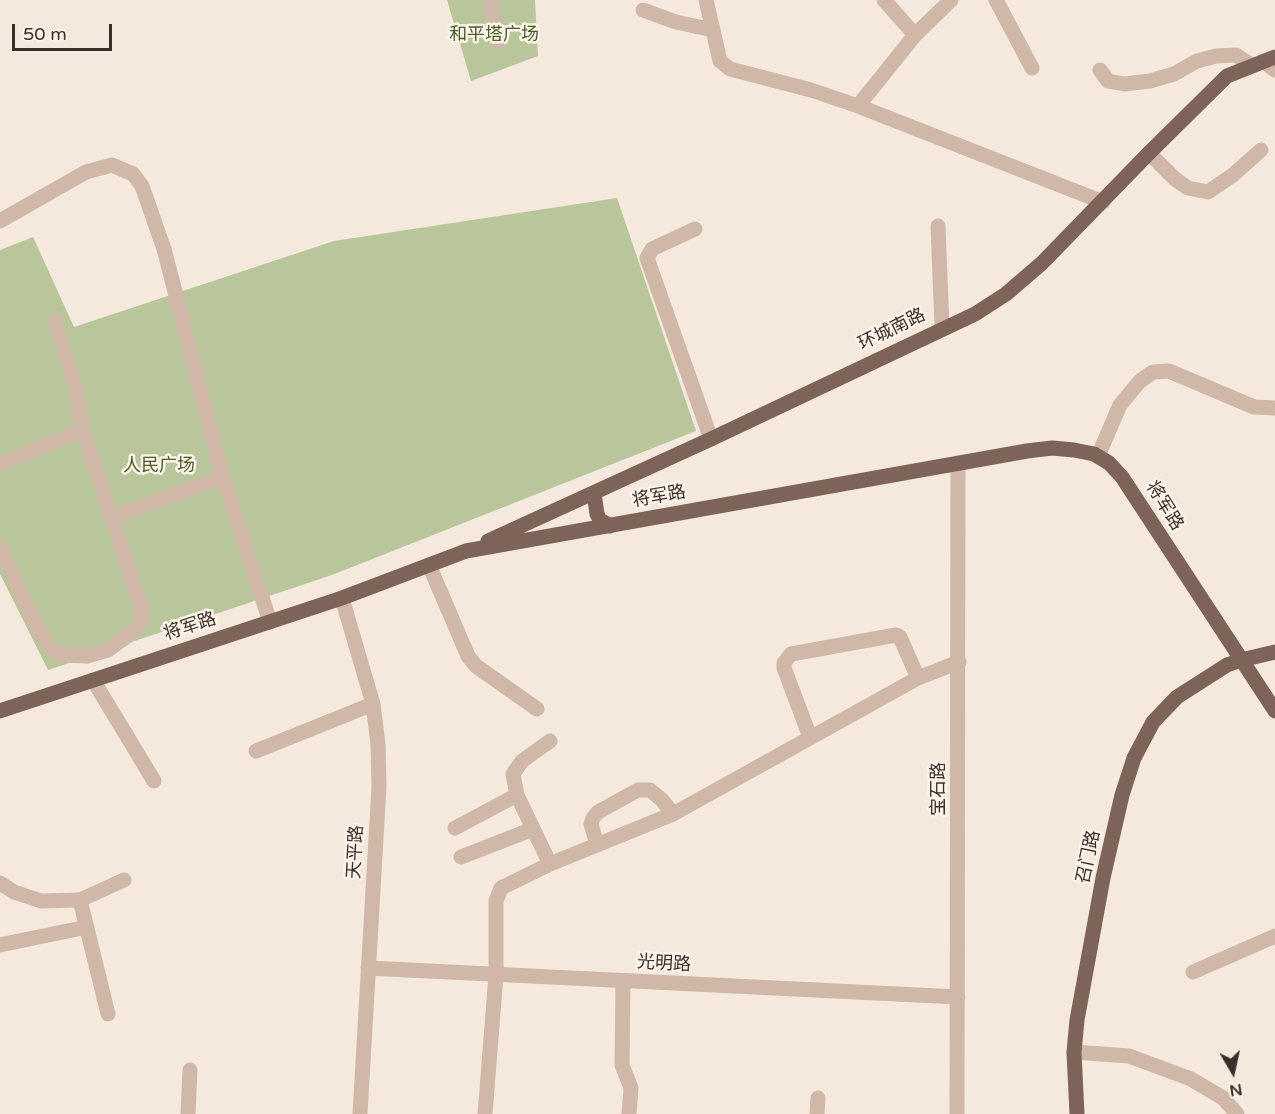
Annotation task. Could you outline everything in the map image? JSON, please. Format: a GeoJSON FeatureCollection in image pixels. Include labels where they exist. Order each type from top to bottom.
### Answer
{"type":"FeatureCollection","features":[{"type":"Feature","properties":{"kind":"main road","name":"环城南路"},"geometry":{"type":"LineString","coordinates":[[466,551],[711,439],[975,314],[1006,294],[1042,263],[1227,76],[1266,64]]}},
{"type":"Feature","properties":{"kind":"main road","name":"将军路"},"geometry":{"type":"LineString","coordinates":[[0,711],[342,598],[466,551],[1052,448],[1098,456],[1109,463],[1133,492],[1275,711]]}},
{"type":"Feature","properties":{"kind":"main road"},"geometry":{"type":"LineString","coordinates":[[594,493],[597,514],[600,520],[610,526]]}},
{"type":"Feature","properties":{"kind":"main road","name":"召门路"},"geometry":{"type":"LineString","coordinates":[[1077,1114],[1074,1052],[1077,1020],[1103,878],[1122,795],[1134,758],[1154,722],[1177,697],[1211,674],[1241,660],[1275,652]]}},
{"type":"Feature","properties":{"kind":"street"},"geometry":{"type":"LineString","coordinates":[[490,0],[499,42]]}},
{"type":"Feature","properties":{"kind":"street"},"geometry":{"type":"LineString","coordinates":[[706,0],[720,61],[730,69],[811,90],[858,106],[1103,202]]}},
{"type":"Feature","properties":{"kind":"street"},"geometry":{"type":"LineString","coordinates":[[884,0],[915,35]]}},
{"type":"Feature","properties":{"kind":"street"},"geometry":{"type":"LineString","coordinates":[[858,106],[915,35],[951,0]]}},
{"type":"Feature","properties":{"kind":"street"},"geometry":{"type":"LineString","coordinates":[[996,0],[1032,68]]}},
{"type":"Feature","properties":{"kind":"street"},"geometry":{"type":"LineString","coordinates":[[643,10],[676,22],[713,30]]}},
{"type":"Feature","properties":{"kind":"street"},"geometry":{"type":"LineString","coordinates":[[1100,70],[1108,81],[1124,84],[1150,81],[1174,74],[1197,62],[1216,56],[1236,55],[1266,64]]}},
{"type":"Feature","properties":{"kind":"street"},"geometry":{"type":"LineString","coordinates":[[1149,153],[1175,179],[1188,188],[1208,192],[1233,175],[1261,150]]}},
{"type":"Feature","properties":{"kind":"street"},"geometry":{"type":"LineString","coordinates":[[0,221],[86,172],[112,165],[133,174],[142,186],[164,249],[223,477],[270,622]]}},
{"type":"Feature","properties":{"kind":"street"},"geometry":{"type":"LineString","coordinates":[[938,226],[942,328]]}},
{"type":"Feature","properties":{"kind":"street"},"geometry":{"type":"LineString","coordinates":[[695,229],[652,249],[647,258],[711,439]]}},
{"type":"Feature","properties":{"kind":"street"},"geometry":{"type":"LineString","coordinates":[[0,548],[34,621],[51,649],[62,655],[87,656],[108,650],[138,628],[143,612],[83,430],[76,388],[55,321]]}},
{"type":"Feature","properties":{"kind":"street"},"geometry":{"type":"LineString","coordinates":[[1098,456],[1120,405],[1140,381],[1153,372],[1169,371],[1254,407],[1275,408]]}},
{"type":"Feature","properties":{"kind":"street"},"geometry":{"type":"LineString","coordinates":[[0,464],[83,430]]}},
{"type":"Feature","properties":{"kind":"street","name":"宝石路"},"geometry":{"type":"LineString","coordinates":[[957,1114],[958,463]]}},
{"type":"Feature","properties":{"kind":"street"},"geometry":{"type":"LineString","coordinates":[[111,518],[223,477]]}},
{"type":"Feature","properties":{"kind":"street"},"geometry":{"type":"LineString","coordinates":[[429,565],[468,656],[476,666],[537,709]]}},
{"type":"Feature","properties":{"kind":"street","name":"天平路"},"geometry":{"type":"LineString","coordinates":[[342,598],[373,704],[378,744],[379,787],[360,1114]]}},
{"type":"Feature","properties":{"kind":"street"},"geometry":{"type":"LineString","coordinates":[[810,736],[784,668],[784,663],[791,654],[896,635],[900,637],[918,678]]}},
{"type":"Feature","properties":{"kind":"street"},"geometry":{"type":"LineString","coordinates":[[108,650],[115,672]]}},
{"type":"Feature","properties":{"kind":"street"},"geometry":{"type":"LineString","coordinates":[[485,1114],[496,975],[496,901],[501,888],[550,864],[673,814],[918,678],[959,662]]}},
{"type":"Feature","properties":{"kind":"street"},"geometry":{"type":"LineString","coordinates":[[93,680],[154,781]]}},
{"type":"Feature","properties":{"kind":"street"},"geometry":{"type":"LineString","coordinates":[[256,751],[373,704]]}},
{"type":"Feature","properties":{"kind":"street"},"geometry":{"type":"LineString","coordinates":[[549,741],[522,761],[513,774],[518,795],[550,864]]}},
{"type":"Feature","properties":{"kind":"street"},"geometry":{"type":"LineString","coordinates":[[597,845],[591,824],[593,818],[598,812],[638,790],[650,790],[673,814]]}},
{"type":"Feature","properties":{"kind":"street"},"geometry":{"type":"LineString","coordinates":[[455,828],[518,795]]}},
{"type":"Feature","properties":{"kind":"street"},"geometry":{"type":"LineString","coordinates":[[461,857],[533,829]]}},
{"type":"Feature","properties":{"kind":"street"},"geometry":{"type":"LineString","coordinates":[[0,883],[14,892],[41,901],[80,900],[124,880]]}},
{"type":"Feature","properties":{"kind":"street"},"geometry":{"type":"LineString","coordinates":[[80,900],[108,1014]]}},
{"type":"Feature","properties":{"kind":"street"},"geometry":{"type":"LineString","coordinates":[[0,945],[87,927]]}},
{"type":"Feature","properties":{"kind":"street"},"geometry":{"type":"LineString","coordinates":[[1193,972],[1275,936]]}},
{"type":"Feature","properties":{"kind":"street","name":"光明路"},"geometry":{"type":"LineString","coordinates":[[368,968],[958,997]]}},
{"type":"Feature","properties":{"kind":"street"},"geometry":{"type":"LineString","coordinates":[[623,981],[622,1065],[631,1088],[629,1114]]}},
{"type":"Feature","properties":{"kind":"street"},"geometry":{"type":"LineString","coordinates":[[1074,1052],[1129,1056],[1191,1079],[1222,1098],[1237,1114]]}},
{"type":"Feature","properties":{"kind":"street"},"geometry":{"type":"LineString","coordinates":[[188,1114],[190,1070]]}},
{"type":"Feature","properties":{"kind":"street"},"geometry":{"type":"LineString","coordinates":[[817,1114],[818,1098]]}},
{"type":"Feature","properties":{"kind":"green space","name":"和平塔广场"},"geometry":{"type":"Polygon","coordinates":[[[447,0],[535,0],[538,56],[471,81],[447,0]]]}},
{"type":"Feature","properties":{"kind":"green space","name":"人民广场"},"geometry":{"type":"Polygon","coordinates":[[[617,198],[696,431],[332,575],[48,670],[0,574],[0,250],[33,237],[74,327],[334,241],[617,198]]]}}]}
